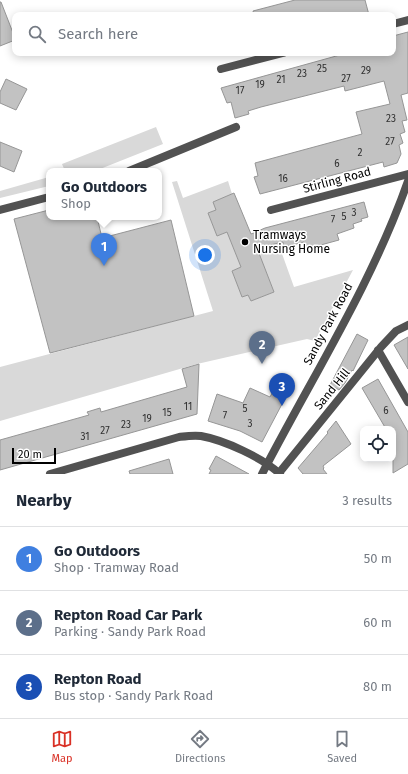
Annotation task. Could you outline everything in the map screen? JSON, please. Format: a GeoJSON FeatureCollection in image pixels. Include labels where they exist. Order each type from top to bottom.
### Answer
{"type":"FeatureCollection","features":[{"type":"Feature","properties":{"kind":"street"},"geometry":{"type":"LineString","coordinates":[[396,23],[408,20]]}},
{"type":"Feature","properties":{"kind":"street"},"geometry":{"type":"LineString","coordinates":[[221,69],[271,56]]}},
{"type":"Feature","properties":{"kind":"street"},"geometry":{"type":"LineString","coordinates":[[136,168],[236,127]]}},
{"type":"Feature","properties":{"kind":"street","name":"Stirling Road"},"geometry":{"type":"LineString","coordinates":[[271,210],[408,174]]}},
{"type":"Feature","properties":{"kind":"street","name":"Sandy Park Road"},"geometry":{"type":"LineString","coordinates":[[262,474],[375,260],[398,209],[408,181]]}},
{"type":"Feature","properties":{"kind":"street"},"geometry":{"type":"LineString","coordinates":[[0,210],[46,198]]}},
{"type":"Feature","properties":{"kind":"street","name":"Sand Hill"},"geometry":{"type":"LineString","coordinates":[[280,474],[378,350],[396,331],[408,325]]}},
{"type":"Feature","properties":{"kind":"street"},"geometry":{"type":"LineString","coordinates":[[378,350],[408,402]]}},
{"type":"Feature","properties":{"kind":"street"},"geometry":{"type":"LineString","coordinates":[[50,474],[180,437],[199,436],[223,442],[268,464],[280,474]]}},
{"type":"Feature","properties":{"kind":"shaded area"},"geometry":{"type":"Polygon","coordinates":[[[156,127],[163,144],[103,168],[64,168],[62,164],[156,127]]]}},
{"type":"Feature","properties":{"kind":"shaded area"},"geometry":{"type":"Polygon","coordinates":[[[46,178],[46,187],[0,198],[0,191],[46,178]]]}},
{"type":"Feature","properties":{"kind":"shaded area"},"geometry":{"type":"Polygon","coordinates":[[[177,181],[183,198],[228,181],[232,194],[213,202],[216,210],[208,213],[217,236],[227,232],[241,267],[232,271],[242,297],[248,295],[251,301],[274,292],[257,250],[261,248],[254,232],[272,226],[294,287],[353,270],[315,341],[307,339],[197,364],[0,421],[0,367],[213,311],[172,182],[177,181]]]}},
{"type":"Feature","properties":{"kind":"building"},"geometry":{"type":"Polygon","coordinates":[[[295,0],[365,0],[368,12],[253,12],[295,0]]]}},
{"type":"Feature","properties":{"kind":"building"},"geometry":{"type":"Polygon","coordinates":[[[1,2],[12,30],[12,41],[0,46],[1,2]]]}},
{"type":"Feature","properties":{"kind":"building"},"geometry":{"type":"Polygon","coordinates":[[[408,32],[408,93],[401,95],[407,120],[402,121],[405,132],[400,134],[403,143],[399,145],[401,154],[397,163],[384,167],[383,162],[260,194],[254,177],[258,176],[255,163],[362,134],[356,112],[390,104],[384,81],[345,91],[344,86],[261,107],[248,111],[249,114],[235,118],[231,102],[227,103],[221,88],[336,56],[396,56],[396,35],[408,32]]]}},
{"type":"Feature","properties":{"kind":"building"},"geometry":{"type":"Polygon","coordinates":[[[6,79],[27,89],[16,110],[0,103],[0,92],[6,79]]]}},
{"type":"Feature","properties":{"kind":"building"},"geometry":{"type":"Polygon","coordinates":[[[0,142],[22,151],[14,172],[0,166],[0,142]]]}},
{"type":"Feature","properties":{"kind":"building"},"geometry":{"type":"Polygon","coordinates":[[[234,193],[251,234],[265,228],[364,202],[368,217],[353,224],[354,228],[337,234],[339,240],[306,249],[304,242],[284,247],[283,242],[257,248],[274,292],[251,301],[248,295],[242,297],[232,271],[241,267],[227,232],[217,236],[208,213],[216,210],[213,202],[234,193]]]}},
{"type":"Feature","properties":{"kind":"building"},"geometry":{"type":"Polygon","coordinates":[[[46,211],[46,220],[98,220],[102,238],[171,220],[194,316],[50,353],[14,219],[46,211]]]}},
{"type":"Feature","properties":{"kind":"building"},"geometry":{"type":"Polygon","coordinates":[[[357,334],[368,340],[353,371],[352,370],[345,383],[339,390],[330,385],[357,334]]]}},
{"type":"Feature","properties":{"kind":"building"},"geometry":{"type":"Polygon","coordinates":[[[408,337],[408,369],[394,345],[408,337]]]}},
{"type":"Feature","properties":{"kind":"building"},"geometry":{"type":"Polygon","coordinates":[[[199,364],[197,414],[0,470],[0,440],[89,415],[87,412],[100,408],[101,412],[187,387],[182,369],[199,364]]]}},
{"type":"Feature","properties":{"kind":"building"},"geometry":{"type":"Polygon","coordinates":[[[378,379],[408,432],[408,464],[393,473],[393,462],[396,462],[396,426],[384,426],[362,388],[378,379]]]}},
{"type":"Feature","properties":{"kind":"building"},"geometry":{"type":"Polygon","coordinates":[[[277,384],[291,387],[262,442],[240,431],[208,421],[217,394],[243,403],[250,388],[270,397],[277,384]]]}},
{"type":"Feature","properties":{"kind":"building"},"geometry":{"type":"Polygon","coordinates":[[[336,421],[351,444],[323,466],[323,469],[327,474],[303,474],[298,468],[328,433],[327,432],[336,421]]]}},
{"type":"Feature","properties":{"kind":"building"},"geometry":{"type":"Polygon","coordinates":[[[216,456],[249,474],[209,474],[211,470],[209,469],[216,456]]]}},
{"type":"Feature","properties":{"kind":"building"},"geometry":{"type":"Polygon","coordinates":[[[169,459],[173,474],[130,474],[129,471],[169,459]]]}},
{"type":"Feature","properties":{"kind":"place","name":"Tramways Nursing Home"},"geometry":{"type":"Point","coordinates":[245,242]}},
{"type":"Feature","properties":{"kind":"place","name":"Go Outdoors"},"geometry":{"type":"Point","coordinates":[104,266]}},
{"type":"Feature","properties":{"kind":"place","name":"Repton Road Car Park"},"geometry":{"type":"Point","coordinates":[262,364]}},
{"type":"Feature","properties":{"kind":"place","name":"Repton Road"},"geometry":{"type":"Point","coordinates":[282,406]}}]}
